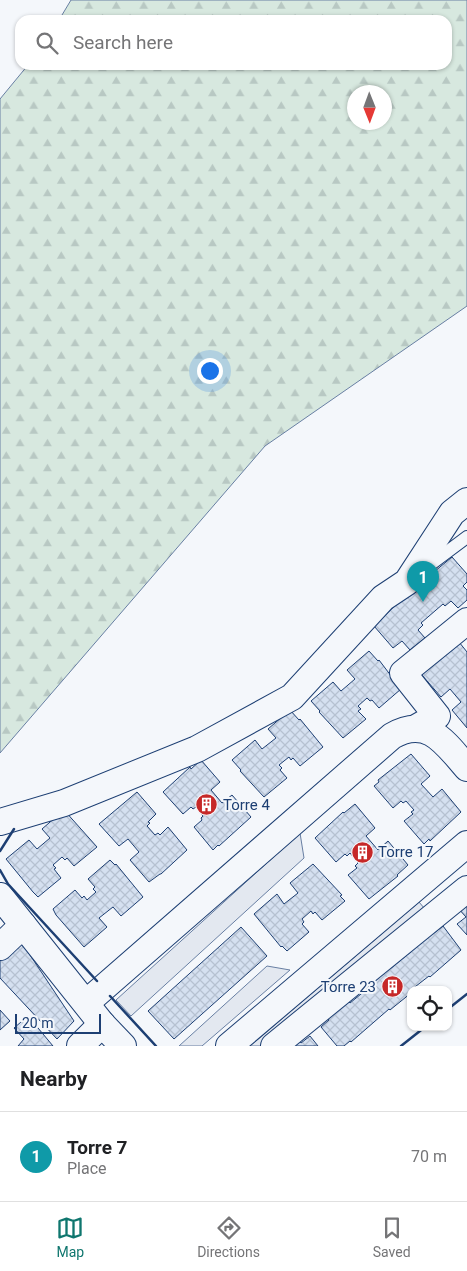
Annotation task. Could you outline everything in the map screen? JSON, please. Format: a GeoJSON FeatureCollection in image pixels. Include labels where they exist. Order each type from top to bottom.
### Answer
{"type":"FeatureCollection","features":[{"type":"Feature","properties":{"kind":"street"},"geometry":{"type":"LineString","coordinates":[[0,822],[64,803],[196,749],[292,697],[382,598],[407,582],[452,513],[467,501]]}},
{"type":"Feature","properties":{"kind":"street"},"geometry":{"type":"LineString","coordinates":[[414,730],[436,716],[403,673],[467,621]]}},
{"type":"Feature","properties":{"kind":"street"},"geometry":{"type":"LineString","coordinates":[[86,1003],[392,736],[406,731],[427,730],[438,735],[467,768]]}},
{"type":"Feature","properties":{"kind":"street"},"geometry":{"type":"LineString","coordinates":[[228,1046],[467,844]]}},
{"type":"Feature","properties":{"kind":"street"},"geometry":{"type":"LineString","coordinates":[[274,1046],[467,890]]}},
{"type":"Feature","properties":{"kind":"street"},"geometry":{"type":"LineString","coordinates":[[0,896],[102,1024],[123,1046]]}},
{"type":"Feature","properties":{"kind":"street"},"geometry":{"type":"LineString","coordinates":[[0,947],[24,925]]}},
{"type":"Feature","properties":{"kind":"street"},"geometry":{"type":"LineString","coordinates":[[80,1046],[102,1024]]}},
{"type":"Feature","properties":{"kind":"lane"},"geometry":{"type":"LineString","coordinates":[[407,582],[467,537]]}},
{"type":"Feature","properties":{"kind":"green space"},"geometry":{"type":"Polygon","coordinates":[[[71,0],[467,0],[467,306],[265,446],[0,753],[0,99],[24,70],[452,70],[452,15],[62,15],[71,0]]]}},
{"type":"Feature","properties":{"kind":"shaded area"},"geometry":{"type":"Polygon","coordinates":[[[300,833],[304,858],[131,1016],[116,1000],[300,833]]]}},
{"type":"Feature","properties":{"kind":"shaded area"},"geometry":{"type":"Polygon","coordinates":[[[419,902],[430,915],[271,1046],[250,1046],[419,902]]]}},
{"type":"Feature","properties":{"kind":"shaded area"},"geometry":{"type":"Polygon","coordinates":[[[267,966],[290,970],[202,1046],[179,1046],[267,966]]]}},
{"type":"Feature","properties":{"kind":"building"},"geometry":{"type":"Polygon","coordinates":[[[452,557],[467,574],[467,582],[463,586],[467,590],[467,600],[458,608],[451,601],[445,606],[443,604],[421,623],[423,625],[418,630],[425,638],[410,650],[402,641],[393,648],[374,626],[405,596],[452,557]]]}},
{"type":"Feature","properties":{"kind":"building"},"geometry":{"type":"Polygon","coordinates":[[[459,642],[467,652],[467,728],[452,710],[461,702],[450,689],[441,697],[421,674],[459,642]]]}},
{"type":"Feature","properties":{"kind":"building"},"geometry":{"type":"Polygon","coordinates":[[[369,651],[379,660],[401,689],[379,708],[372,700],[370,701],[367,698],[358,706],[361,709],[358,711],[366,719],[343,738],[311,701],[333,682],[341,691],[355,679],[347,670],[369,651]]]}},
{"type":"Feature","properties":{"kind":"building"},"geometry":{"type":"Polygon","coordinates":[[[290,710],[323,747],[300,766],[293,758],[291,760],[289,757],[279,765],[282,768],[280,770],[287,778],[264,797],[232,760],[255,740],[262,749],[276,738],[268,729],[290,710]]]}},
{"type":"Feature","properties":{"kind":"building"},"geometry":{"type":"Polygon","coordinates":[[[411,754],[430,776],[421,784],[433,797],[442,789],[461,812],[430,841],[429,839],[424,844],[404,821],[413,814],[411,812],[414,810],[406,801],[403,803],[401,801],[393,808],[374,786],[379,782],[378,780],[411,754]]]}},
{"type":"Feature","properties":{"kind":"building","name":"Torre 4"},"geometry":{"type":"Polygon","coordinates":[[[201,760],[220,782],[211,790],[222,803],[232,795],[251,817],[213,850],[194,827],[202,820],[203,816],[196,807],[193,809],[191,807],[183,814],[163,792],[190,767],[191,769],[201,760]]]}},
{"type":"Feature","properties":{"kind":"building"},"geometry":{"type":"Polygon","coordinates":[[[137,792],[156,814],[148,822],[150,823],[147,826],[155,835],[158,833],[160,835],[168,827],[187,850],[161,874],[149,882],[130,860],[139,852],[128,839],[119,846],[99,824],[137,792]]]}},
{"type":"Feature","properties":{"kind":"building","name":"Torre 17"},"geometry":{"type":"Polygon","coordinates":[[[355,804],[375,828],[366,836],[378,850],[388,841],[408,865],[398,876],[369,899],[348,875],[357,868],[355,866],[358,863],[350,853],[347,856],[345,854],[336,862],[315,838],[343,812],[355,804]]]}},
{"type":"Feature","properties":{"kind":"building"},"geometry":{"type":"Polygon","coordinates":[[[64,810],[97,847],[74,866],[67,858],[65,860],[62,857],[53,865],[61,878],[38,897],[6,859],[29,840],[37,849],[50,838],[42,829],[64,810]]]}},
{"type":"Feature","properties":{"kind":"building"},"geometry":{"type":"Polygon","coordinates":[[[110,860],[116,864],[143,897],[121,916],[113,907],[99,918],[107,927],[84,947],[53,909],[75,890],[82,898],[84,896],[87,900],[96,892],[93,889],[95,887],[88,879],[110,860]]]}},
{"type":"Feature","properties":{"kind":"building"},"geometry":{"type":"Polygon","coordinates":[[[313,864],[342,895],[340,896],[345,901],[322,920],[315,912],[313,914],[311,911],[302,919],[304,922],[302,924],[309,932],[287,951],[281,947],[254,914],[277,894],[284,904],[298,893],[290,883],[313,864]]]}},
{"type":"Feature","properties":{"kind":"building"},"geometry":{"type":"Polygon","coordinates":[[[467,899],[467,935],[457,924],[466,917],[457,907],[467,899]]]}},
{"type":"Feature","properties":{"kind":"building","name":"Torre 23"},"geometry":{"type":"Polygon","coordinates":[[[426,923],[434,933],[443,926],[461,950],[430,977],[416,986],[407,986],[407,996],[389,1009],[351,1042],[344,1046],[337,1046],[321,1027],[329,1020],[321,1010],[348,1001],[350,1003],[372,985],[370,983],[413,950],[412,948],[426,923]]]}},
{"type":"Feature","properties":{"kind":"building"},"geometry":{"type":"Polygon","coordinates":[[[241,927],[267,956],[174,1039],[148,1011],[241,927]]]}},
{"type":"Feature","properties":{"kind":"building"},"geometry":{"type":"Polygon","coordinates":[[[16,934],[74,1021],[57,1039],[0,978],[0,951],[16,934]]]}},
{"type":"Feature","properties":{"kind":"building"},"geometry":{"type":"Polygon","coordinates":[[[0,1010],[10,1021],[0,1030],[0,1010]]]}},
{"type":"Feature","properties":{"kind":"building"},"geometry":{"type":"Polygon","coordinates":[[[28,1016],[53,1046],[18,1046],[24,1039],[14,1028],[28,1016]]]}},
{"type":"Feature","properties":{"kind":"building"},"geometry":{"type":"Polygon","coordinates":[[[293,1032],[301,1043],[310,1036],[318,1046],[279,1046],[293,1032]]]}},
{"type":"Feature","properties":{"kind":"wall"},"geometry":{"type":"LineString","coordinates":[[0,851],[14,829]]}},
{"type":"Feature","properties":{"kind":"wall"},"geometry":{"type":"LineString","coordinates":[[0,870],[8,884],[97,981]]}},
{"type":"Feature","properties":{"kind":"wall"},"geometry":{"type":"LineString","coordinates":[[452,1006],[467,994]]}},
{"type":"Feature","properties":{"kind":"wall"},"geometry":{"type":"LineString","coordinates":[[110,996],[156,1046]]}},
{"type":"Feature","properties":{"kind":"wall"},"geometry":{"type":"LineString","coordinates":[[401,1046],[420,1031]]}},
{"type":"Feature","properties":{"kind":"place","name":"Torre 7"},"geometry":{"type":"Point","coordinates":[423,602]}},
{"type":"Feature","properties":{"kind":"place","name":"Torre 4"},"geometry":{"type":"Point","coordinates":[207,805]}},
{"type":"Feature","properties":{"kind":"place","name":"Torre 17"},"geometry":{"type":"Point","coordinates":[362,852]}},
{"type":"Feature","properties":{"kind":"place","name":"Torre 23"},"geometry":{"type":"Point","coordinates":[392,987]}}]}
